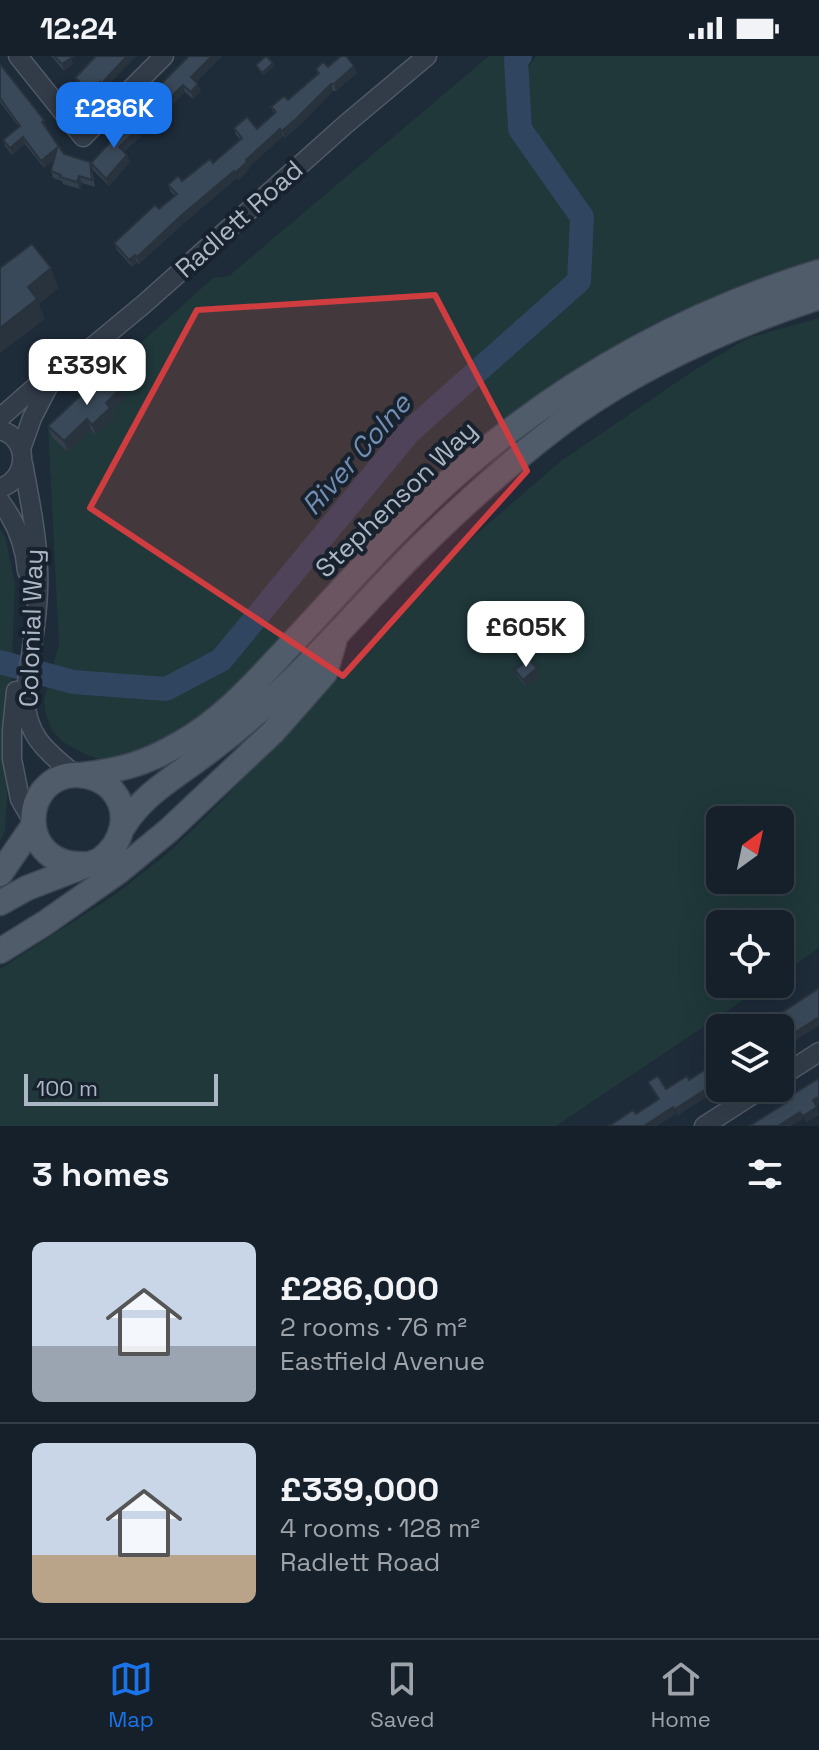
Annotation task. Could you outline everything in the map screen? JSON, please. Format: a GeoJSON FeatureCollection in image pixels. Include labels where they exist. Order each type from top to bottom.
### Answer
{"type":"FeatureCollection","features":[{"type":"Feature","properties":{"kind":"main road","name":"Stephenson Way"},"geometry":{"type":"LineString","coordinates":[[79,775],[128,768],[181,743],[207,725],[255,683],[363,566],[442,487],[495,442],[558,396],[627,354],[701,316],[819,272]]}},
{"type":"Feature","properties":{"kind":"main road","name":"Stephenson Way"},"geometry":{"type":"LineString","coordinates":[[123,827],[132,812],[152,794],[231,735],[312,662],[389,578],[461,508],[573,415],[642,373],[704,341],[819,297]]}},
{"type":"Feature","properties":{"kind":"main road","name":"Stephenson Way"},"geometry":{"type":"LineString","coordinates":[[0,951],[118,872],[169,830],[273,732],[325,673],[336,636]]}},
{"type":"Feature","properties":{"kind":"main road"},"geometry":{"type":"LineString","coordinates":[[0,903],[27,888],[100,860],[117,844],[123,827],[122,812],[112,790],[101,781],[79,775],[61,778],[50,784],[34,808],[34,833],[40,846],[60,862],[89,864]]}},
{"type":"Feature","properties":{"kind":"main road"},"geometry":{"type":"LineString","coordinates":[[0,874],[33,823]]}},
{"type":"Feature","properties":{"kind":"street"},"geometry":{"type":"LineString","coordinates":[[18,56],[83,137],[164,56]]}},
{"type":"Feature","properties":{"kind":"street","name":"Radlett Road"},"geometry":{"type":"LineString","coordinates":[[0,418],[35,387],[51,381],[144,304],[337,131],[427,56]]}},
{"type":"Feature","properties":{"kind":"street","name":"Radlett Road"},"geometry":{"type":"LineString","coordinates":[[22,456],[32,418],[51,381]]}},
{"type":"Feature","properties":{"kind":"street"},"geometry":{"type":"LineString","coordinates":[[0,430],[16,439],[22,456],[20,471],[14,480],[0,488]]}},
{"type":"Feature","properties":{"kind":"street","name":"Colonial Way"},"geometry":{"type":"LineString","coordinates":[[22,456],[38,568],[37,602],[29,628]]}},
{"type":"Feature","properties":{"kind":"street","name":"Colonial Way"},"geometry":{"type":"LineString","coordinates":[[0,501],[13,520],[26,556],[29,628],[12,759],[20,799],[33,823]]}},
{"type":"Feature","properties":{"kind":"street","name":"Colonial Way"},"geometry":{"type":"LineString","coordinates":[[20,697],[37,741],[79,775]]}},
{"type":"Feature","properties":{"kind":"street"},"geometry":{"type":"LineString","coordinates":[[794,1068],[819,1052]]}},
{"type":"Feature","properties":{"kind":"street"},"geometry":{"type":"LineString","coordinates":[[704,1126],[741,1102]]}},
{"type":"Feature","properties":{"kind":"highlighted area"},"geometry":{"type":"Polygon","coordinates":[[[435,295],[527,471],[343,676],[90,508],[197,310],[435,295]]]}},
{"type":"Feature","properties":{"kind":"green space"},"geometry":{"type":"Polygon","coordinates":[[[489,56],[520,56],[524,74],[536,56],[819,56],[819,268],[549,390],[219,709],[137,755],[105,761],[63,742],[52,730],[44,700],[59,644],[48,426],[213,278],[229,276],[489,56]]]}},
{"type":"Feature","properties":{"kind":"green space"},"geometry":{"type":"Polygon","coordinates":[[[819,318],[819,948],[794,965],[794,910],[706,910],[706,998],[746,998],[722,1014],[706,1014],[706,1025],[556,1126],[0,1126],[0,969],[113,896],[168,853],[367,649],[428,576],[561,461],[693,371],[748,338],[819,318]]]}},
{"type":"Feature","properties":{"kind":"green space"},"geometry":{"type":"Polygon","coordinates":[[[0,529],[5,536],[15,583],[7,800],[5,831],[0,842],[0,529]]]}},
{"type":"Feature","properties":{"kind":"building"},"geometry":{"type":"Polygon","coordinates":[[[54,56],[70,56],[71,58],[62,64],[54,56]]]}},
{"type":"Feature","properties":{"kind":"building"},"geometry":{"type":"Polygon","coordinates":[[[96,56],[127,56],[76,105],[67,94],[79,81],[75,78],[96,56]]]}},
{"type":"Feature","properties":{"kind":"building"},"geometry":{"type":"Polygon","coordinates":[[[189,56],[212,56],[191,77],[198,84],[191,92],[183,85],[151,116],[140,105],[189,56]]]}},
{"type":"Feature","properties":{"kind":"building"},"geometry":{"type":"Polygon","coordinates":[[[266,56],[273,63],[262,73],[256,65],[266,56]]]}},
{"type":"Feature","properties":{"kind":"building"},"geometry":{"type":"Polygon","coordinates":[[[341,56],[346,56],[354,66],[282,131],[280,129],[235,173],[183,214],[137,257],[135,255],[129,260],[114,243],[155,205],[159,209],[177,194],[168,185],[178,176],[182,181],[210,159],[213,163],[242,138],[234,128],[247,117],[257,129],[276,112],[271,107],[284,96],[288,100],[319,73],[316,69],[323,62],[328,67],[341,56]]]}},
{"type":"Feature","properties":{"kind":"building"},"geometry":{"type":"Polygon","coordinates":[[[0,64],[44,120],[42,122],[64,154],[90,162],[92,180],[79,176],[77,182],[51,171],[57,148],[41,161],[23,137],[10,148],[3,140],[20,126],[0,98],[0,64]]]}},
{"type":"Feature","properties":{"kind":"building"},"geometry":{"type":"Polygon","coordinates":[[[128,117],[138,129],[119,147],[127,155],[106,179],[91,163],[115,137],[112,134],[128,117]]]}},
{"type":"Feature","properties":{"kind":"building"},"geometry":{"type":"Polygon","coordinates":[[[32,244],[51,268],[28,287],[37,299],[0,328],[0,268],[32,244]]]}},
{"type":"Feature","properties":{"kind":"building"},"geometry":{"type":"Polygon","coordinates":[[[107,371],[122,387],[106,403],[110,408],[92,425],[87,419],[64,441],[48,426],[107,371]]]}},
{"type":"Feature","properties":{"kind":"building"},"geometry":{"type":"Polygon","coordinates":[[[529,659],[537,668],[523,680],[515,670],[529,659]]]}},
{"type":"Feature","properties":{"kind":"building"},"geometry":{"type":"Polygon","coordinates":[[[819,988],[819,1017],[794,1033],[794,1014],[779,1014],[819,988]]]}},
{"type":"Feature","properties":{"kind":"building"},"geometry":{"type":"Polygon","coordinates":[[[706,1069],[706,1089],[675,1109],[673,1107],[644,1126],[609,1126],[633,1110],[636,1114],[659,1099],[648,1082],[658,1076],[666,1089],[687,1076],[689,1080],[706,1069]]]}},
{"type":"Feature","properties":{"kind":"building"},"geometry":{"type":"Polygon","coordinates":[[[819,1078],[819,1097],[813,1100],[817,1107],[803,1116],[800,1112],[778,1126],[749,1126],[787,1102],[794,1102],[794,1094],[819,1078]]]}},
{"type":"Feature","properties":{"kind":"waterway","name":"River Colne"},"geometry":{"type":"LineString","coordinates":[[0,662],[73,682],[166,689],[221,660],[409,432],[579,281],[582,217],[520,129],[516,60],[520,56]]}}]}
